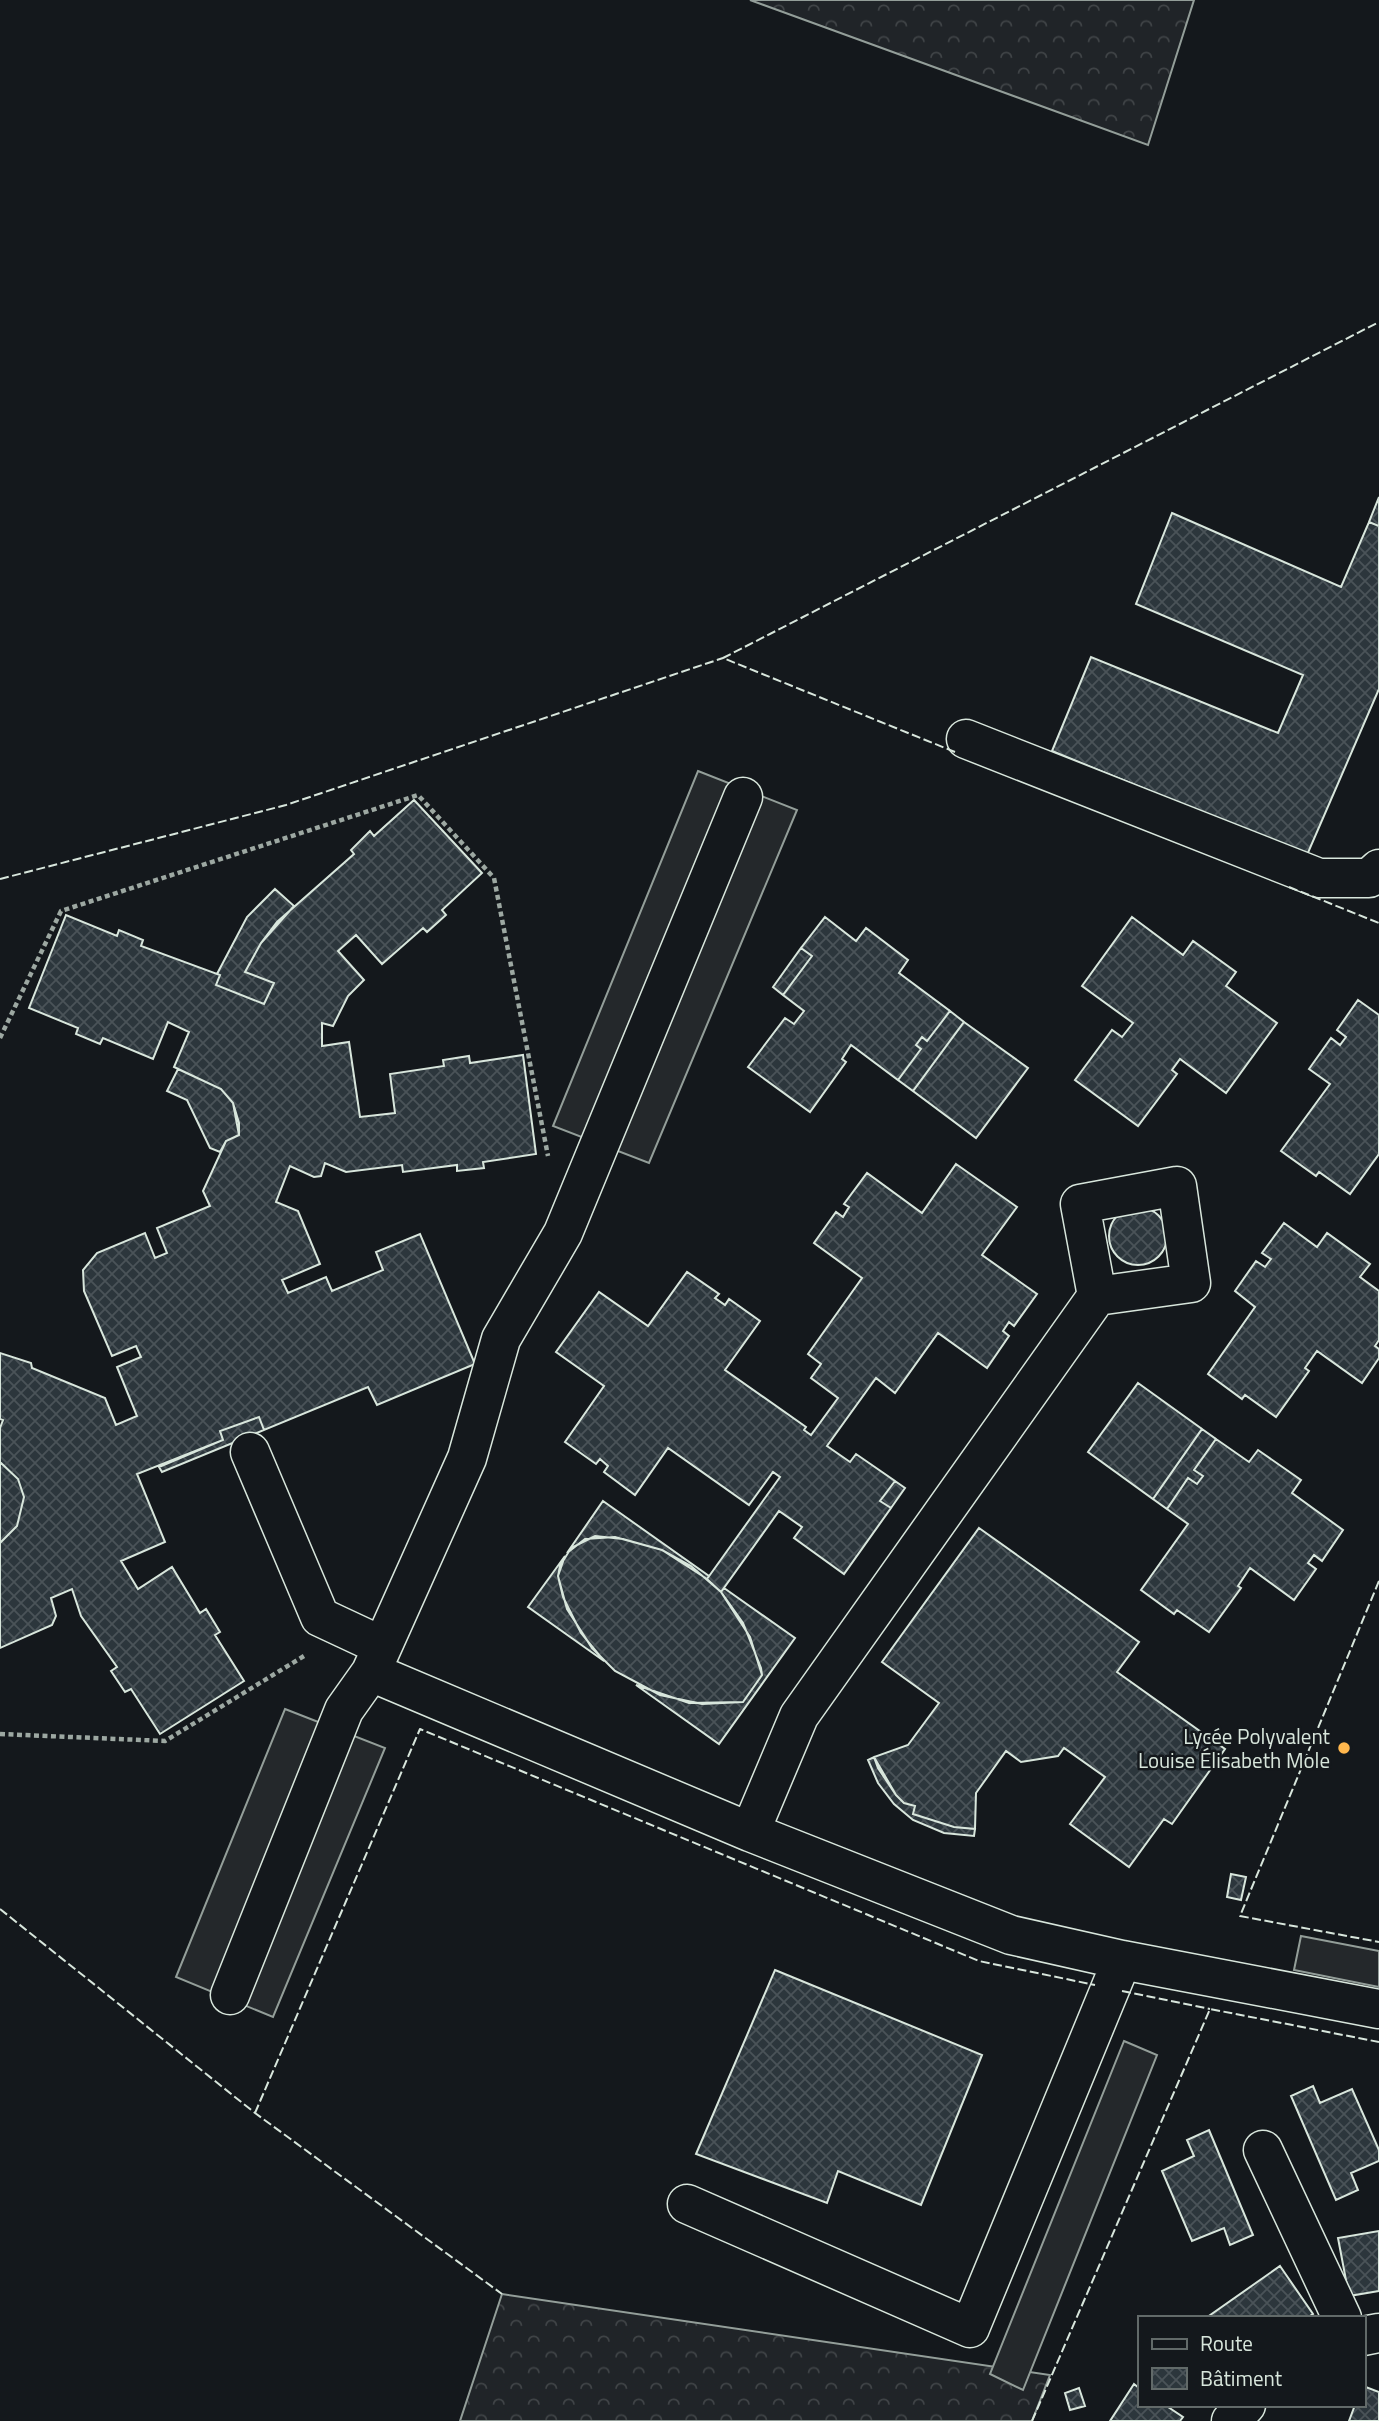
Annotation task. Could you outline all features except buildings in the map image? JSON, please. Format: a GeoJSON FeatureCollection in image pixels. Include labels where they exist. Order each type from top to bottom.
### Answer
{"type":"FeatureCollection","features":[{"type":"Feature","properties":{"kind":"street"},"geometry":{"type":"LineString","coordinates":[[966,739],[1319,878],[1368,878],[1379,869]]}},
{"type":"Feature","properties":{"kind":"street"},"geometry":{"type":"LineString","coordinates":[[230,1995],[344,1710],[376,1659],[467,1458],[501,1339],[563,1233],[743,797]]}},
{"type":"Feature","properties":{"kind":"street"},"geometry":{"type":"LineString","coordinates":[[750,1832],[799,1716],[1097,1296]]}},
{"type":"Feature","properties":{"kind":"street"},"geometry":{"type":"LineString","coordinates":[[250,1452],[320,1617],[376,1659],[750,1832],[1011,1935],[1122,1960],[1379,2009]]}},
{"type":"Feature","properties":{"kind":"street"},"geometry":{"type":"LineString","coordinates":[[687,2204],[970,2328],[1122,1960]]}},
{"type":"Feature","properties":{"kind":"street"},"geometry":{"type":"LineString","coordinates":[[1263,2150],[1341,2316]]}},
{"type":"Feature","properties":{"kind":"street"},"geometry":{"type":"LineString","coordinates":[[1231,2421],[1243,2407]]}},
{"type":"Feature","properties":{"kind":"path"},"geometry":{"type":"LineString","coordinates":[[0,1038],[61,911],[418,794],[494,878],[550,1164]]}},
{"type":"Feature","properties":{"kind":"path"},"geometry":{"type":"LineString","coordinates":[[0,1734],[165,1741],[304,1656],[308,1646]]}},
{"type":"Feature","properties":{"kind":"green space"},"geometry":{"type":"Polygon","coordinates":[[[750,0],[1194,0],[1148,145],[750,0]]]}},
{"type":"Feature","properties":{"kind":"green space"},"geometry":{"type":"Polygon","coordinates":[[[502,2294],[1050,2375],[1032,2421],[460,2421],[502,2294]]]}},
{"type":"Feature","properties":{"kind":"shaded area"},"geometry":{"type":"Polygon","coordinates":[[[698,771],[797,810],[649,1163],[553,1126],[698,771]]]}},
{"type":"Feature","properties":{"kind":"shaded area"},"geometry":{"type":"Polygon","coordinates":[[[285,1709],[385,1748],[273,2017],[176,1977],[285,1709]]]}},
{"type":"Feature","properties":{"kind":"shaded area"},"geometry":{"type":"Polygon","coordinates":[[[1301,1936],[1379,1951],[1379,1987],[1294,1970],[1301,1936]]]}},
{"type":"Feature","properties":{"kind":"shaded area"},"geometry":{"type":"Polygon","coordinates":[[[1124,2041],[1157,2055],[1023,2390],[990,2374],[1124,2041]]]}},
{"type":"Feature","properties":{"kind":"fence"},"geometry":{"type":"LineString","coordinates":[[955,752],[723,658],[1379,322]]}},
{"type":"Feature","properties":{"kind":"fence"},"geometry":{"type":"LineString","coordinates":[[0,879],[286,805],[723,658]]}},
{"type":"Feature","properties":{"kind":"fence"},"geometry":{"type":"LineString","coordinates":[[1289,887],[1379,923]]}},
{"type":"Feature","properties":{"kind":"fence"},"geometry":{"type":"LineString","coordinates":[[1379,1581],[1240,1916],[1379,1942]]}},
{"type":"Feature","properties":{"kind":"fence"},"geometry":{"type":"LineString","coordinates":[[255,2113],[420,1729],[979,1961],[1095,1985]]}},
{"type":"Feature","properties":{"kind":"fence"},"geometry":{"type":"LineString","coordinates":[[0,1909],[255,2113],[502,2294]]}},
{"type":"Feature","properties":{"kind":"fence"},"geometry":{"type":"LineString","coordinates":[[1122,1991],[1210,2009]]}},
{"type":"Feature","properties":{"kind":"fence"},"geometry":{"type":"LineString","coordinates":[[1032,2421],[1210,2009],[1379,2042]]}},
{"type":"Feature","properties":{"kind":"place","name":"Lycée Polyvalent Louise Élisabeth Mole"},"geometry":{"type":"Point","coordinates":[1344,1748]}}]}
